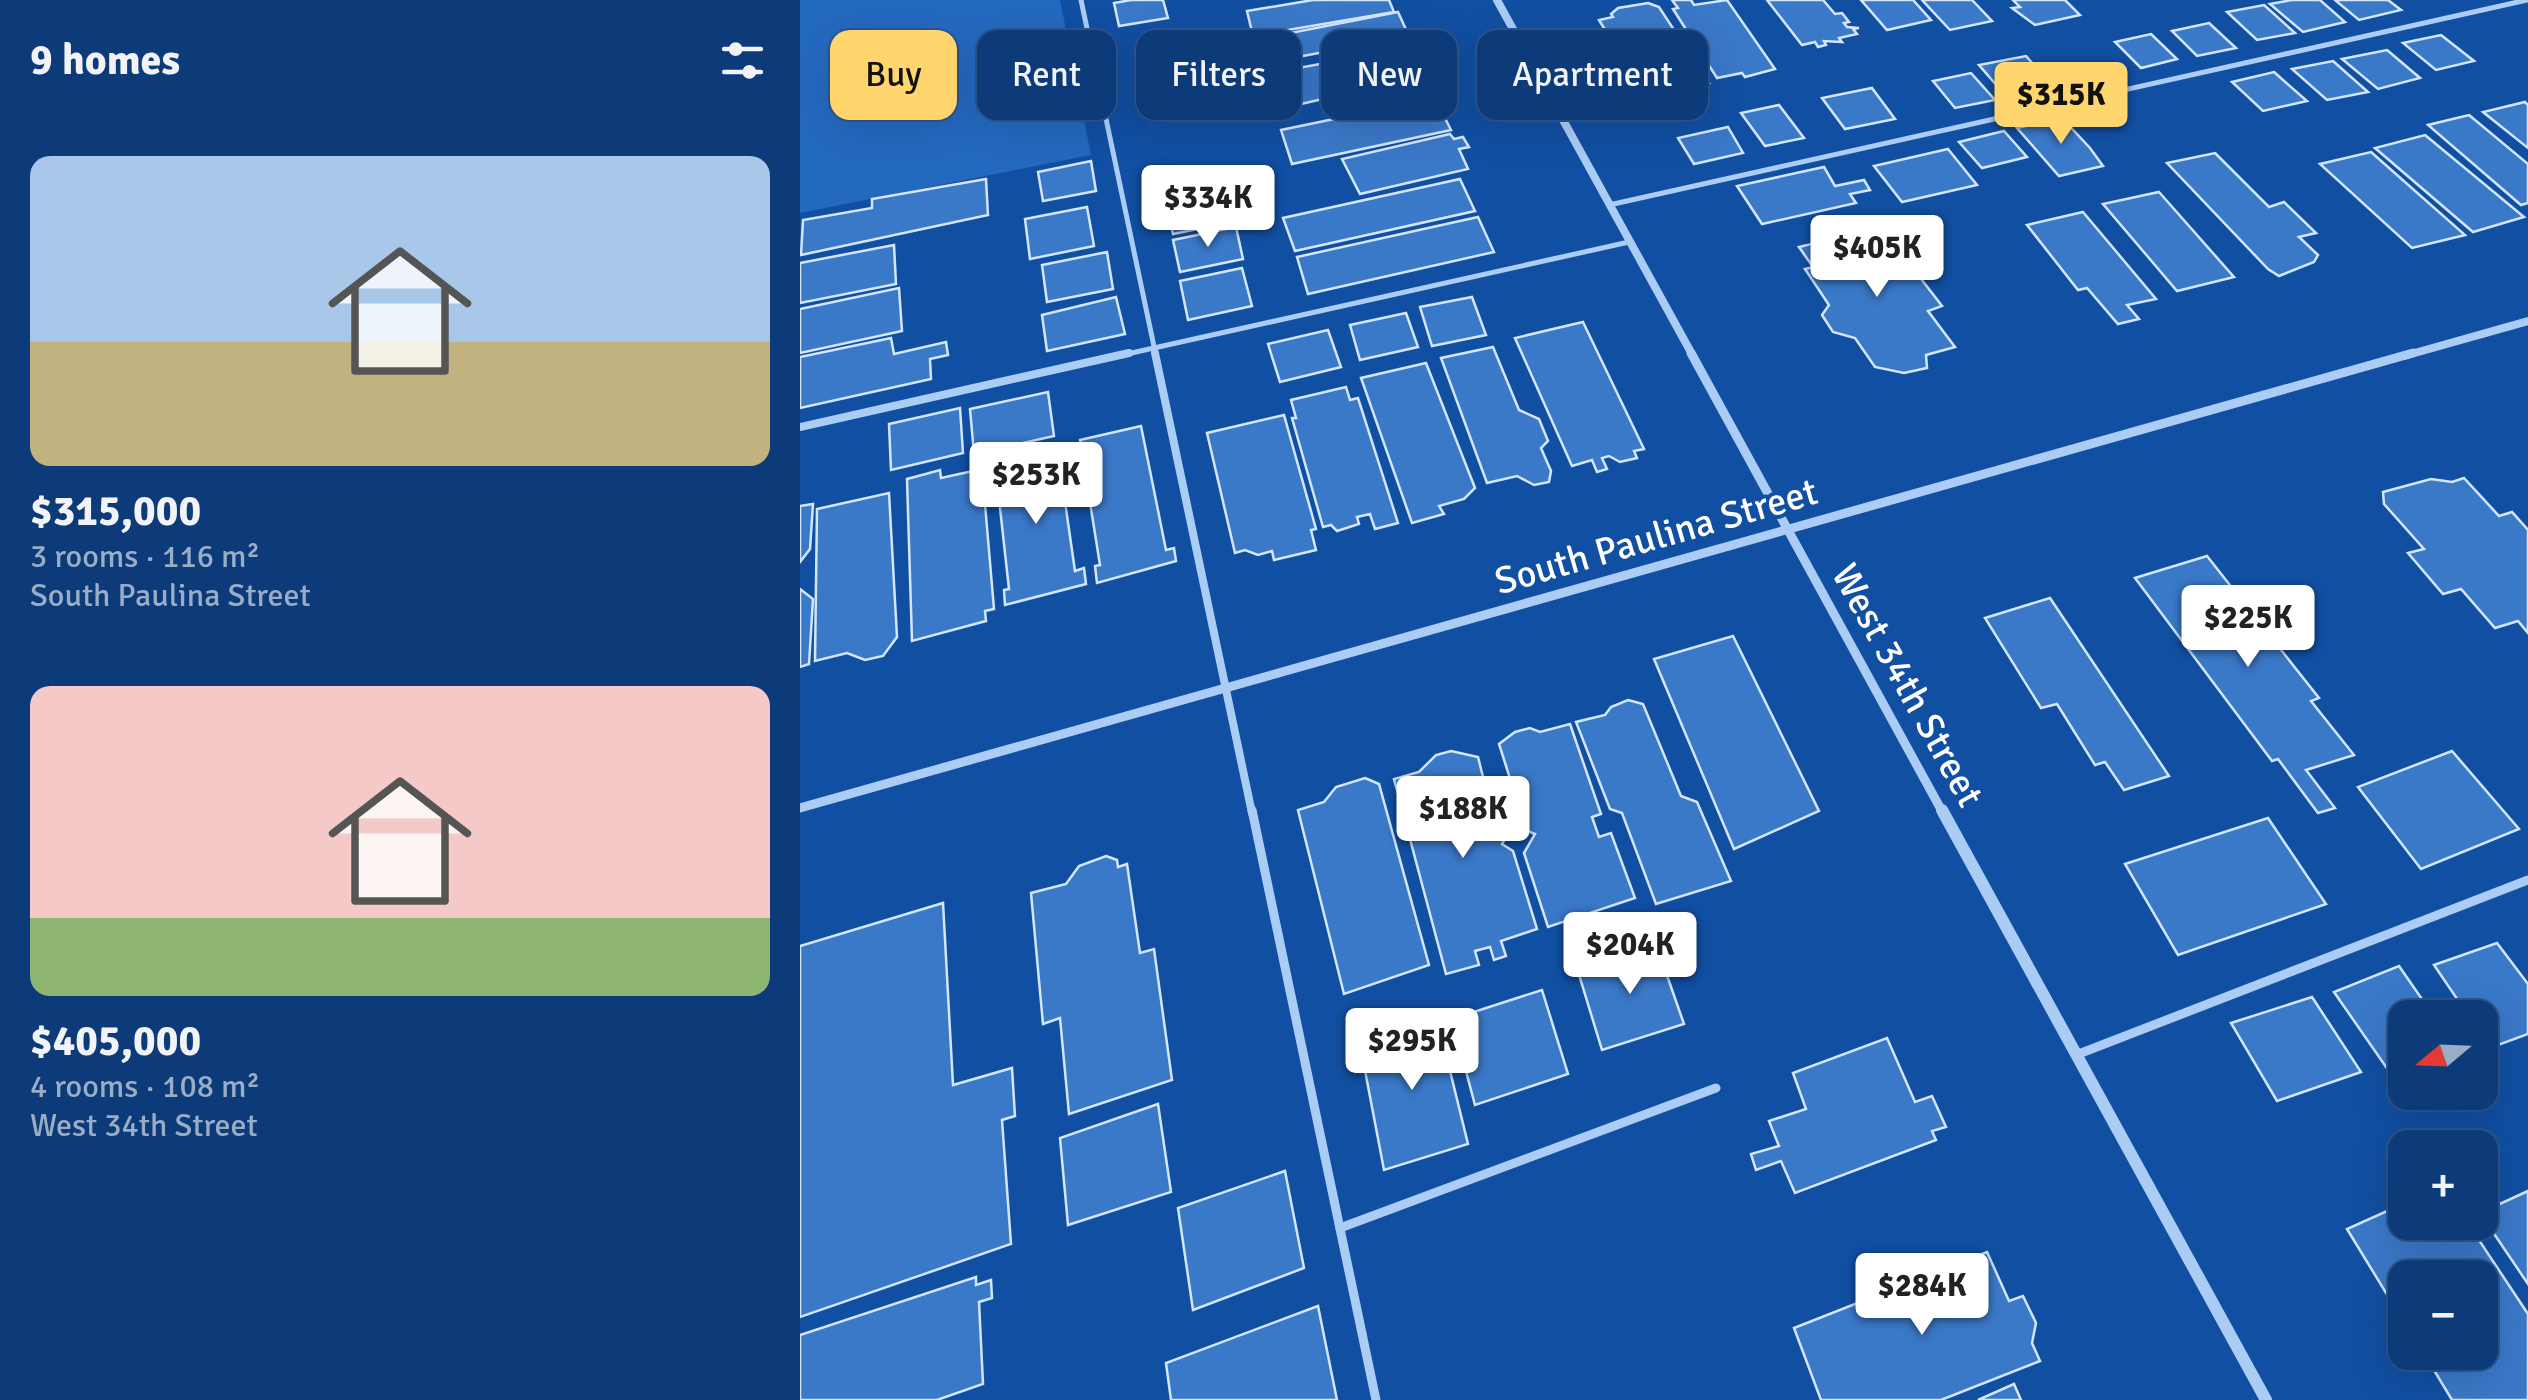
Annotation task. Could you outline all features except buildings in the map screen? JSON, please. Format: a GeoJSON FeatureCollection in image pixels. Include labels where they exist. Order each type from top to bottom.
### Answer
{"type":"FeatureCollection","features":[{"type":"Feature","properties":{"kind":"street","name":"West 34th Street"},"geometry":{"type":"LineString","coordinates":[[1497,0],[2266,1400]]}},
{"type":"Feature","properties":{"kind":"street","name":"South Paulina Street"},"geometry":{"type":"LineString","coordinates":[[800,808],[2528,322]]}},
{"type":"Feature","properties":{"kind":"lane"},"geometry":{"type":"LineString","coordinates":[[1081,0],[1376,1400]]}},
{"type":"Feature","properties":{"kind":"lane"},"geometry":{"type":"LineString","coordinates":[[1609,205],[2527,0]]}},
{"type":"Feature","properties":{"kind":"lane"},"geometry":{"type":"LineString","coordinates":[[800,427],[1629,242]]}},
{"type":"Feature","properties":{"kind":"lane"},"geometry":{"type":"LineString","coordinates":[[2076,1055],[2528,880]]}},
{"type":"Feature","properties":{"kind":"lane"},"geometry":{"type":"LineString","coordinates":[[1340,1228],[1716,1088]]}},
{"type":"Feature","properties":{"kind":"shaded area"},"geometry":{"type":"Polygon","coordinates":[[[800,0],[1060,0],[1066,30],[977,30],[977,120],[1084,120],[1091,155],[800,213],[800,0]]]}}]}
